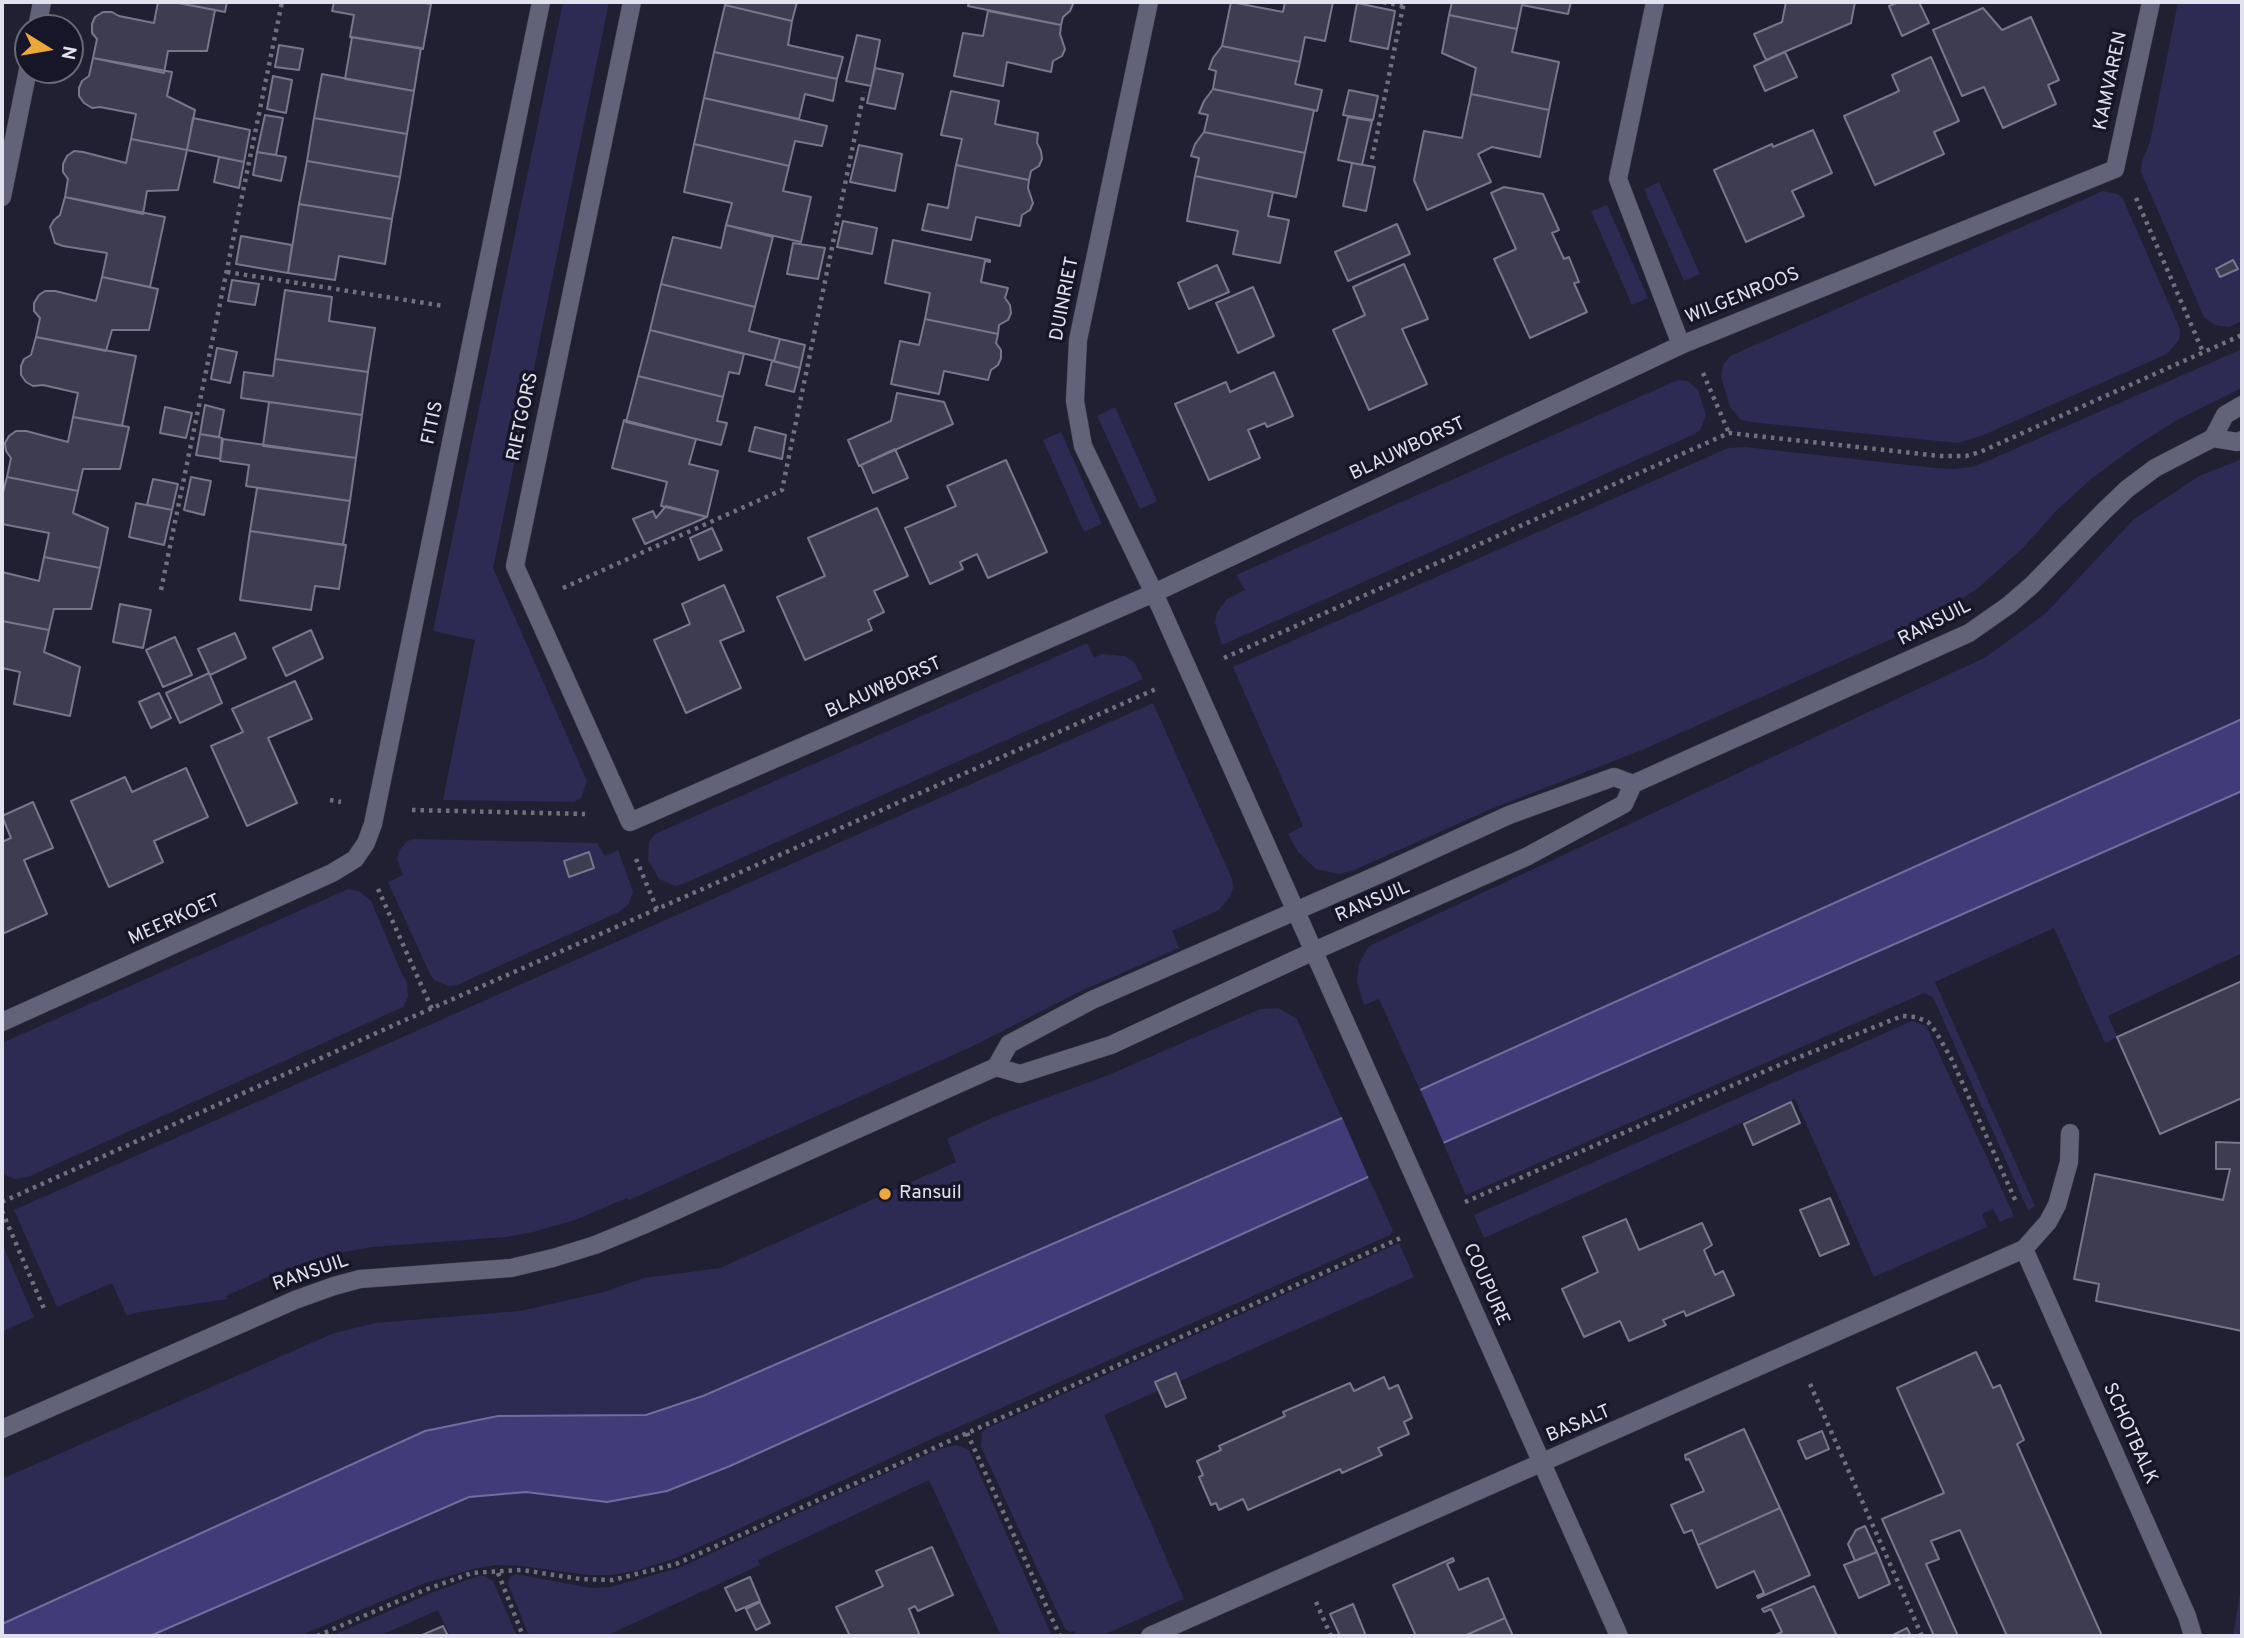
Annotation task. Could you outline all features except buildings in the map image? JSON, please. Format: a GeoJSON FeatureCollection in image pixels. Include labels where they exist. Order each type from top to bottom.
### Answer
{"type":"FeatureCollection","features":[{"type":"Feature","properties":{"kind":"street","name":"FITIS"},"geometry":{"type":"LineString","coordinates":[[361,851],[373,824],[541,2]]}},
{"type":"Feature","properties":{"kind":"street","name":"RIETGORS"},"geometry":{"type":"LineString","coordinates":[[630,822],[515,566],[632,2]]}},
{"type":"Feature","properties":{"kind":"street","name":"DUINRIET"},"geometry":{"type":"LineString","coordinates":[[1149,2],[1078,340],[1075,401],[1083,446],[1154,593]]}},
{"type":"Feature","properties":{"kind":"street","name":"WILGENROOS"},"geometry":{"type":"LineString","coordinates":[[1654,2],[1618,179],[1681,345],[2115,169]]}},
{"type":"Feature","properties":{"kind":"street","name":"KAMVAREN"},"geometry":{"type":"LineString","coordinates":[[2115,169],[2151,2]]}},
{"type":"Feature","properties":{"kind":"street"},"geometry":{"type":"LineString","coordinates":[[2,197],[25,84]]}},
{"type":"Feature","properties":{"kind":"street","name":"BLAUWBORST"},"geometry":{"type":"LineString","coordinates":[[630,822],[1154,593],[1681,345]]}},
{"type":"Feature","properties":{"kind":"street","name":"RANSUIL"},"geometry":{"type":"LineString","coordinates":[[996,1067],[1020,1074],[1111,1045],[1527,857],[1624,804],[1633,784],[1969,633],[2010,605],[2032,585],[2127,489],[2155,468],[2213,438],[2225,415],[2242,405]]}},
{"type":"Feature","properties":{"kind":"street"},"geometry":{"type":"LineString","coordinates":[[2213,438],[2237,442],[2242,440]]}},
{"type":"Feature","properties":{"kind":"street"},"geometry":{"type":"LineString","coordinates":[[1154,593],[1296,910]]}},
{"type":"Feature","properties":{"kind":"street","name":"RANSUIL"},"geometry":{"type":"LineString","coordinates":[[2,1429],[295,1300],[334,1286],[360,1279],[511,1268],[595,1245],[996,1067],[1009,1044],[1093,1000],[1509,815],[1614,777],[1633,784]]}},
{"type":"Feature","properties":{"kind":"street","name":"MEERKOET"},"geometry":{"type":"LineString","coordinates":[[2,1022],[347,866],[361,851]]}},
{"type":"Feature","properties":{"kind":"street","name":"COUPURE"},"geometry":{"type":"LineString","coordinates":[[1296,910],[1619,1636]]}},
{"type":"Feature","properties":{"kind":"street"},"geometry":{"type":"LineString","coordinates":[[2024,1249],[2048,1222],[2057,1205],[2069,1162],[2070,1133]]}},
{"type":"Feature","properties":{"kind":"street","name":"BASALT"},"geometry":{"type":"LineString","coordinates":[[1150,1636],[2024,1249]]}},
{"type":"Feature","properties":{"kind":"street","name":"SCHOTBALK"},"geometry":{"type":"LineString","coordinates":[[2024,1249],[2187,1616],[2193,1636]]}},
{"type":"Feature","properties":{"kind":"path"},"geometry":{"type":"LineString","coordinates":[[162,590],[282,2]]}},
{"type":"Feature","properties":{"kind":"path"},"geometry":{"type":"LineString","coordinates":[[1371,159],[1404,4],[1383,2]]}},
{"type":"Feature","properties":{"kind":"path"},"geometry":{"type":"LineString","coordinates":[[531,601],[782,490],[864,92]]}},
{"type":"Feature","properties":{"kind":"path"},"geometry":{"type":"LineString","coordinates":[[2115,169],[2133,191],[2203,352]]}},
{"type":"Feature","properties":{"kind":"path"},"geometry":{"type":"LineString","coordinates":[[227,272],[478,311]]}},
{"type":"Feature","properties":{"kind":"path"},"geometry":{"type":"LineString","coordinates":[[2,1202],[1729,433],[1940,456],[1966,456],[2242,335]]}},
{"type":"Feature","properties":{"kind":"path"},"geometry":{"type":"LineString","coordinates":[[1681,345],[1701,368],[1729,433]]}},
{"type":"Feature","properties":{"kind":"path"},"geometry":{"type":"LineString","coordinates":[[402,810],[592,814]]}},
{"type":"Feature","properties":{"kind":"path"},"geometry":{"type":"LineString","coordinates":[[635,859],[657,909]]}},
{"type":"Feature","properties":{"kind":"path"},"geometry":{"type":"LineString","coordinates":[[374,879],[432,1009]]}},
{"type":"Feature","properties":{"kind":"path"},"geometry":{"type":"LineString","coordinates":[[1468,1201],[1777,1066],[1902,1016],[1916,1017],[1928,1022],[1937,1031],[2021,1213]]}},
{"type":"Feature","properties":{"kind":"path"},"geometry":{"type":"LineString","coordinates":[[2,1211],[46,1311]]}},
{"type":"Feature","properties":{"kind":"path"},"geometry":{"type":"LineString","coordinates":[[317,1636],[472,1573],[522,1570],[613,1580],[676,1564],[1398,1239]]}},
{"type":"Feature","properties":{"kind":"path"},"geometry":{"type":"LineString","coordinates":[[1812,1390],[1922,1636]]}},
{"type":"Feature","properties":{"kind":"path"},"geometry":{"type":"LineString","coordinates":[[967,1433],[1060,1636]]}},
{"type":"Feature","properties":{"kind":"path"},"geometry":{"type":"LineString","coordinates":[[498,1573],[523,1636]]}},
{"type":"Feature","properties":{"kind":"path"},"geometry":{"type":"LineString","coordinates":[[1319,1609],[1331,1636]]}},
{"type":"Feature","properties":{"kind":"shaded area"},"geometry":{"type":"Polygon","coordinates":[[[563,2],[609,2],[493,568],[587,781],[581,798],[574,802],[443,800],[475,640],[433,631],[563,2]]]}},
{"type":"Feature","properties":{"kind":"shaded area"},"geometry":{"type":"Polygon","coordinates":[[[2178,2],[2242,2],[2242,321],[2229,327],[2214,325],[2204,317],[2141,172],[2142,161],[2150,142],[2178,2]]]}},
{"type":"Feature","properties":{"kind":"shaded area"},"geometry":{"type":"Polygon","coordinates":[[[1659,182],[1700,274],[1684,281],[1644,189],[1659,182]]]}},
{"type":"Feature","properties":{"kind":"shaded area"},"geometry":{"type":"Polygon","coordinates":[[[2103,191],[2118,194],[2123,199],[2180,329],[2179,340],[2167,354],[1981,436],[1958,443],[1750,422],[1741,420],[1730,407],[1721,377],[1723,365],[1730,356],[2103,191]]]}},
{"type":"Feature","properties":{"kind":"shaded area"},"geometry":{"type":"Polygon","coordinates":[[[1607,205],[1648,298],[1632,305],[1591,211],[1607,205]]]}},
{"type":"Feature","properties":{"kind":"shaded area"},"geometry":{"type":"Polygon","coordinates":[[[2242,349],[2242,388],[2177,420],[2133,448],[2091,479],[2056,511],[2023,548],[1977,589],[1947,609],[1911,627],[1912,630],[1642,750],[1491,809],[1352,871],[1339,874],[1316,869],[1298,852],[1288,834],[1303,826],[1233,667],[1728,448],[1745,447],[1936,468],[1976,466],[2242,349]]]}},
{"type":"Feature","properties":{"kind":"shaded area"},"geometry":{"type":"Polygon","coordinates":[[[1678,380],[1688,381],[1698,390],[1706,415],[1700,430],[1695,434],[1222,645],[1215,622],[1217,612],[1227,599],[1245,590],[1236,575],[1678,380]]]}},
{"type":"Feature","properties":{"kind":"shaded area"},"geometry":{"type":"Polygon","coordinates":[[[1115,407],[1157,501],[1140,509],[1097,416],[1115,407]]]}},
{"type":"Feature","properties":{"kind":"shaded area"},"geometry":{"type":"Polygon","coordinates":[[[1061,432],[1102,524],[1084,532],[1043,440],[1061,432]]]}},
{"type":"Feature","properties":{"kind":"shaded area"},"geometry":{"type":"Polygon","coordinates":[[[2242,459],[2242,719],[1420,1090],[1379,999],[1364,1005],[1357,982],[1359,964],[1369,946],[1986,657],[2046,613],[2133,520],[2199,476],[2242,459]]]}},
{"type":"Feature","properties":{"kind":"shaded area"},"geometry":{"type":"Polygon","coordinates":[[[1087,643],[1094,658],[1102,654],[1125,656],[1134,662],[1143,679],[683,884],[675,886],[659,879],[648,860],[649,842],[655,834],[1087,643]]]}},
{"type":"Feature","properties":{"kind":"shaded area"},"geometry":{"type":"Polygon","coordinates":[[[1153,703],[1232,879],[1233,888],[1230,897],[1219,910],[1172,931],[1179,948],[1079,992],[973,1046],[629,1200],[627,1198],[575,1220],[506,1237],[372,1247],[339,1253],[266,1278],[226,1296],[227,1299],[127,1316],[112,1283],[57,1307],[14,1210],[1153,703]]]}},
{"type":"Feature","properties":{"kind":"shaded area"},"geometry":{"type":"Polygon","coordinates":[[[2242,719],[2242,791],[1443,1143],[730,1466],[667,1491],[607,1502],[526,1492],[469,1497],[150,1636],[2,1636],[2,1624],[425,1431],[498,1416],[646,1415],[703,1396],[1342,1118],[1420,1090],[2242,719]]]}},
{"type":"Feature","properties":{"kind":"shaded area"},"geometry":{"type":"Polygon","coordinates":[[[2242,791],[2242,953],[2108,1016],[2117,1036],[2115,1038],[2105,1043],[2054,928],[1935,982],[2035,1206],[2028,1210],[1933,997],[1924,993],[1466,1195],[1443,1143],[2242,791]]]}},
{"type":"Feature","properties":{"kind":"shaded area"},"geometry":{"type":"Polygon","coordinates":[[[407,841],[597,843],[605,856],[618,850],[633,891],[629,904],[619,912],[457,985],[449,986],[434,980],[430,974],[388,882],[403,875],[397,859],[399,851],[407,841]]]}},
{"type":"Feature","properties":{"kind":"shaded area"},"geometry":{"type":"Polygon","coordinates":[[[348,889],[359,891],[371,901],[407,982],[408,997],[403,1007],[28,1177],[15,1179],[2,1174],[2,1043],[348,889]]]}},
{"type":"Feature","properties":{"kind":"shaded area"},"geometry":{"type":"Polygon","coordinates":[[[1278,1008],[1297,1019],[1342,1118],[702,1396],[646,1415],[544,1415],[94,1583],[2,1624],[2,1479],[334,1333],[375,1323],[520,1311],[604,1292],[644,1278],[720,1268],[956,1162],[947,1139],[991,1118],[1106,1076],[1260,1009],[1278,1008]]]}},
{"type":"Feature","properties":{"kind":"shaded area"},"geometry":{"type":"Polygon","coordinates":[[[1912,1021],[1926,1026],[2014,1216],[2000,1222],[1993,1209],[1982,1214],[1987,1227],[1874,1277],[1795,1099],[1484,1238],[1474,1215],[1912,1021]]]}},
{"type":"Feature","properties":{"kind":"shaded area"},"geometry":{"type":"Polygon","coordinates":[[[1368,1177],[1393,1230],[1390,1235],[925,1442],[676,1558],[612,1575],[588,1575],[521,1566],[496,1565],[473,1569],[425,1583],[299,1636],[150,1636],[469,1497],[526,1492],[607,1502],[667,1491],[730,1466],[1368,1177]]]}},
{"type":"Feature","properties":{"kind":"shaded area"},"geometry":{"type":"Polygon","coordinates":[[[2,1243],[34,1317],[2,1332],[2,1243]]]}},
{"type":"Feature","properties":{"kind":"shaded area"},"geometry":{"type":"Polygon","coordinates":[[[1399,1243],[1414,1277],[1104,1415],[1184,1599],[1101,1636],[1077,1636],[1074,1631],[1065,1629],[981,1447],[982,1432],[1399,1243]]]}},
{"type":"Feature","properties":{"kind":"shaded area"},"geometry":{"type":"Polygon","coordinates":[[[956,1445],[969,1450],[1052,1636],[1001,1636],[929,1480],[758,1560],[760,1565],[606,1636],[529,1636],[509,1586],[510,1577],[516,1574],[591,1588],[610,1587],[679,1568],[939,1449],[956,1445]]]}},
{"type":"Feature","properties":{"kind":"shaded area"},"geometry":{"type":"Polygon","coordinates":[[[478,1576],[493,1581],[517,1636],[450,1636],[438,1610],[379,1636],[331,1636],[431,1593],[478,1576]]]}},
{"type":"Feature","properties":{"kind":"shaded area"},"geometry":{"type":"Polygon","coordinates":[[[2242,1582],[2242,1636],[2233,1636],[2242,1582]]]}},
{"type":"Feature","properties":{"kind":"pier"},"geometry":{"type":"Polygon","coordinates":[[[1419,1087],[1445,1146],[1370,1181],[1341,1115],[1419,1087]]]}},
{"type":"Feature","properties":{"kind":"place","name":"Ransuil"},"geometry":{"type":"Point","coordinates":[885,1194]}}]}
